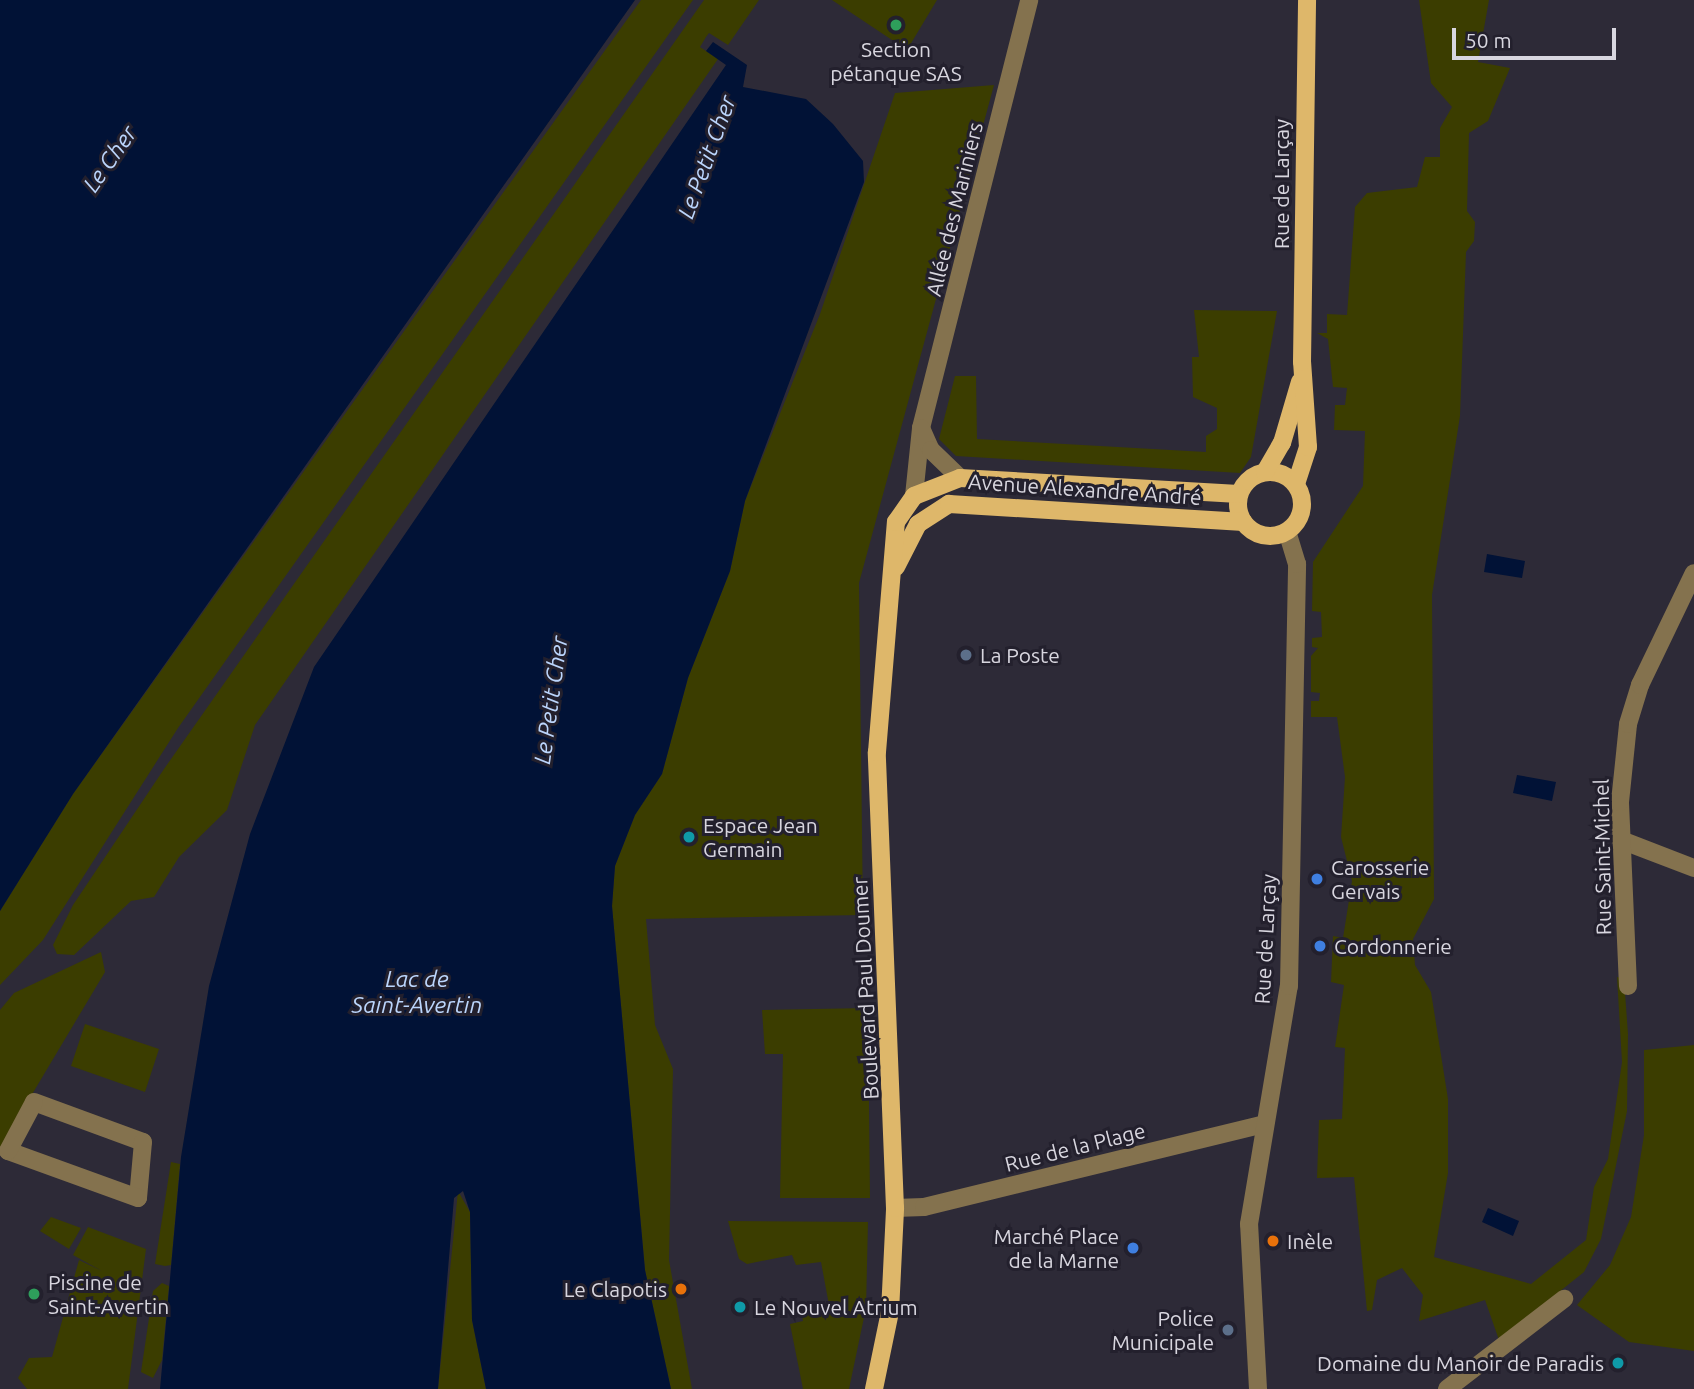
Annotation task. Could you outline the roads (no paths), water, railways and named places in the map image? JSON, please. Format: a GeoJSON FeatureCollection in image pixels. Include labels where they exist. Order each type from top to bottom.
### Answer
{"type":"FeatureCollection","features":[{"type":"Feature","properties":{"kind":"main road","name":"Rue de Larçay"},"geometry":{"type":"LineString","coordinates":[[1303,369],[1307,0]]}},
{"type":"Feature","properties":{"kind":"main road"},"geometry":{"type":"LineString","coordinates":[[1303,369],[1308,447],[1296,484],[1301,513],[1287,531],[1259,535],[1243,522],[1240,494],[1265,472],[1282,443],[1303,369]]}},
{"type":"Feature","properties":{"kind":"main road"},"geometry":{"type":"LineString","coordinates":[[1265,472],[1296,484]]}},
{"type":"Feature","properties":{"kind":"main road","name":"Avenue Alexandre André"},"geometry":{"type":"LineString","coordinates":[[914,496],[960,478],[1240,494]]}},
{"type":"Feature","properties":{"kind":"main road"},"geometry":{"type":"LineString","coordinates":[[891,584],[896,522],[914,496]]}},
{"type":"Feature","properties":{"kind":"main road","name":"Avenue Alexandre André"},"geometry":{"type":"LineString","coordinates":[[891,584],[908,537],[929,513],[949,504],[1243,522]]}},
{"type":"Feature","properties":{"kind":"main road","name":"Boulevard Paul Doumer"},"geometry":{"type":"LineString","coordinates":[[874,1389],[890,1312],[895,1208],[877,752],[891,584]]}},
{"type":"Feature","properties":{"kind":"street","name":"Allée des Mariniers"},"geometry":{"type":"LineString","coordinates":[[914,496],[921,428],[1029,0]]}},
{"type":"Feature","properties":{"kind":"street"},"geometry":{"type":"LineString","coordinates":[[921,428],[931,450],[960,478]]}},
{"type":"Feature","properties":{"kind":"street","name":"Rue de Larçay"},"geometry":{"type":"LineString","coordinates":[[1258,1389],[1248,1247],[1265,1124],[1289,986],[1297,564],[1287,531]]}},
{"type":"Feature","properties":{"kind":"street","name":"Rue Saint-Michel"},"geometry":{"type":"LineString","coordinates":[[1628,986],[1621,840],[1629,724],[1652,657],[1694,573]]}},
{"type":"Feature","properties":{"kind":"street"},"geometry":{"type":"LineString","coordinates":[[1621,840],[1694,869]]}},
{"type":"Feature","properties":{"kind":"street"},"geometry":{"type":"LineString","coordinates":[[34,1102],[143,1142],[138,1198],[34,1160],[4,1157],[34,1102]]}},
{"type":"Feature","properties":{"kind":"street","name":"Rue de la Plage"},"geometry":{"type":"LineString","coordinates":[[895,1208],[924,1207],[1265,1124]]}},
{"type":"Feature","properties":{"kind":"street"},"geometry":{"type":"LineString","coordinates":[[1447,1389],[1564,1299]]}},
{"type":"Feature","properties":{"kind":"water","name":"Le Cher"},"geometry":{"type":"Polygon","coordinates":[[[0,0],[635,0],[73,794],[0,911],[0,0]]]}},
{"type":"Feature","properties":{"kind":"water","name":"Lac de Saint-Avertin"},"geometry":{"type":"Polygon","coordinates":[[[713,42],[747,65],[743,87],[806,99],[833,124],[863,161],[864,182],[745,501],[730,571],[688,678],[662,774],[635,815],[615,866],[612,906],[645,1270],[671,1389],[486,1389],[472,1320],[470,1212],[463,1191],[454,1198],[438,1389],[160,1389],[181,1157],[209,986],[250,834],[314,667],[726,65],[706,51],[713,42]]]}},
{"type":"Feature","properties":{"kind":"water"},"geometry":{"type":"Polygon","coordinates":[[[1487,554],[1525,561],[1522,578],[1484,572],[1487,554]]]}},
{"type":"Feature","properties":{"kind":"water"},"geometry":{"type":"Polygon","coordinates":[[[1517,775],[1556,782],[1552,801],[1513,793],[1517,775]]]}},
{"type":"Feature","properties":{"kind":"water"},"geometry":{"type":"Polygon","coordinates":[[[1488,1208],[1519,1221],[1513,1236],[1482,1222],[1488,1208]]]}},
{"type":"Feature","properties":{"kind":"place","name":"Section pétanque SAS"},"geometry":{"type":"Point","coordinates":[896,25]}},
{"type":"Feature","properties":{"kind":"place","name":"La Poste"},"geometry":{"type":"Point","coordinates":[966,655]}},
{"type":"Feature","properties":{"kind":"place","name":"Espace Jean Germain"},"geometry":{"type":"Point","coordinates":[689,837]}},
{"type":"Feature","properties":{"kind":"place","name":"Carosserie Gervais"},"geometry":{"type":"Point","coordinates":[1317,879]}},
{"type":"Feature","properties":{"kind":"place","name":"Cordonnerie"},"geometry":{"type":"Point","coordinates":[1320,946]}},
{"type":"Feature","properties":{"kind":"place","name":"Inèle"},"geometry":{"type":"Point","coordinates":[1273,1241]}},
{"type":"Feature","properties":{"kind":"place","name":"Marché Place de la Marne"},"geometry":{"type":"Point","coordinates":[1133,1248]}},
{"type":"Feature","properties":{"kind":"place","name":"Le Clapotis"},"geometry":{"type":"Point","coordinates":[681,1289]}},
{"type":"Feature","properties":{"kind":"place","name":"Piscine de Saint-Avertin"},"geometry":{"type":"Point","coordinates":[34,1294]}},
{"type":"Feature","properties":{"kind":"place","name":"Le Nouvel Atrium"},"geometry":{"type":"Point","coordinates":[740,1307]}},
{"type":"Feature","properties":{"kind":"place","name":"Police Municipale"},"geometry":{"type":"Point","coordinates":[1228,1330]}},
{"type":"Feature","properties":{"kind":"place","name":"Domaine du Manoir de Paradis"},"geometry":{"type":"Point","coordinates":[1618,1363]}},
{"type":"Feature","properties":{"kind":"water label","name":"Le Petit Cher"},"geometry":{"type":"Point","coordinates":[707,157]}},
{"type":"Feature","properties":{"kind":"water label","name":"Le Petit Cher"},"geometry":{"type":"Point","coordinates":[551,700]}}]}
